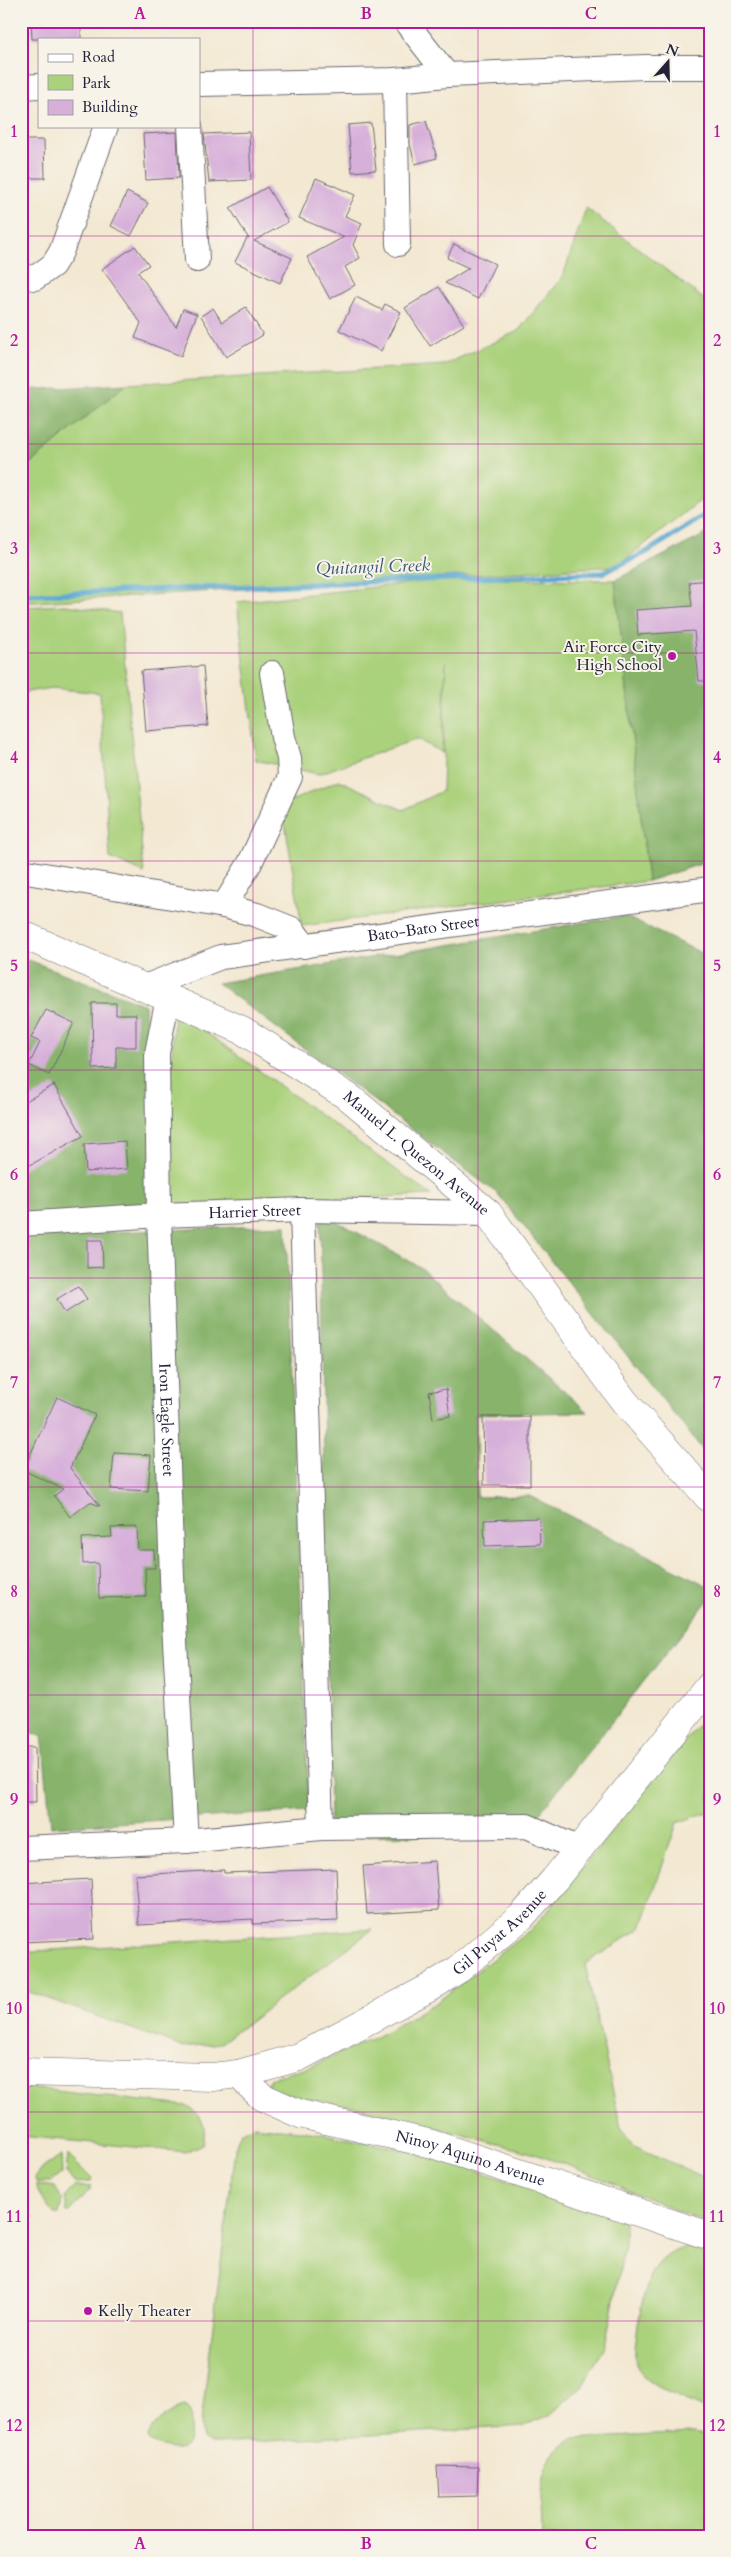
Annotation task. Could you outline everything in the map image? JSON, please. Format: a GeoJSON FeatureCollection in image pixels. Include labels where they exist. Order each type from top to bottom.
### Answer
{"type":"FeatureCollection","features":[{"type":"Feature","properties":{"kind":"street"},"geometry":{"type":"LineString","coordinates":[[405,21],[446,75]]}},
{"type":"Feature","properties":{"kind":"street"},"geometry":{"type":"LineString","coordinates":[[200,84],[395,80],[446,75],[645,67],[710,67]]}},
{"type":"Feature","properties":{"kind":"street"},"geometry":{"type":"LineString","coordinates":[[395,80],[398,244]]}},
{"type":"Feature","properties":{"kind":"street"},"geometry":{"type":"LineString","coordinates":[[21,87],[38,86]]}},
{"type":"Feature","properties":{"kind":"street"},"geometry":{"type":"LineString","coordinates":[[21,276],[35,278],[53,265],[61,252],[105,128]]}},
{"type":"Feature","properties":{"kind":"street"},"geometry":{"type":"LineString","coordinates":[[190,128],[197,260]]}},
{"type":"Feature","properties":{"kind":"street"},"geometry":{"type":"LineString","coordinates":[[224,906],[250,863],[290,777],[272,673]]}},
{"type":"Feature","properties":{"kind":"street"},"geometry":{"type":"LineString","coordinates":[[21,871],[224,906],[257,914],[292,930],[305,946]]}},
{"type":"Feature","properties":{"kind":"street","name":"Bato-Bato Street"},"geometry":{"type":"LineString","coordinates":[[142,988],[221,957],[710,889]]}},
{"type":"Feature","properties":{"kind":"street","name":"Manuel L. Quezon Avenue"},"geometry":{"type":"LineString","coordinates":[[21,934],[242,1030],[350,1098],[488,1213],[624,1401],[710,1499]]}},
{"type":"Feature","properties":{"kind":"street","name":"Iron Eagle Street"},"geometry":{"type":"LineString","coordinates":[[168,998],[157,1053],[160,1215],[173,1605],[186,1842]]}},
{"type":"Feature","properties":{"kind":"street"},"geometry":{"type":"LineString","coordinates":[[302,1210],[321,1828]]}},
{"type":"Feature","properties":{"kind":"street","name":"Harrier Street"},"geometry":{"type":"LineString","coordinates":[[21,1224],[160,1215],[302,1210],[488,1213]]}},
{"type":"Feature","properties":{"kind":"street","name":"Gil Puyat Avenue"},"geometry":{"type":"LineString","coordinates":[[226,2076],[298,2057],[429,1988],[451,1974],[495,1940],[522,1916],[579,1849],[710,1686]]}},
{"type":"Feature","properties":{"kind":"street"},"geometry":{"type":"LineString","coordinates":[[21,1848],[186,1842],[321,1828],[528,1826],[579,1849]]}},
{"type":"Feature","properties":{"kind":"street"},"geometry":{"type":"LineString","coordinates":[[21,2072],[226,2076]]}},
{"type":"Feature","properties":{"kind":"street","name":"Ninoy Aquino Avenue"},"geometry":{"type":"LineString","coordinates":[[226,2076],[262,2097],[300,2114],[432,2144],[710,2236]]}},
{"type":"Feature","properties":{"kind":"green space"},"geometry":{"type":"Polygon","coordinates":[[[586,208],[710,304],[710,493],[617,566],[21,603],[21,471],[126,384],[444,365],[518,331],[563,276],[586,208]]]}},
{"type":"Feature","properties":{"kind":"green space"},"geometry":{"type":"Polygon","coordinates":[[[126,384],[21,471],[21,390],[126,384]]]}},
{"type":"Feature","properties":{"kind":"green space"},"geometry":{"type":"Polygon","coordinates":[[[710,532],[710,861],[648,881],[615,580],[710,532]]]}},
{"type":"Feature","properties":{"kind":"green space"},"geometry":{"type":"Polygon","coordinates":[[[448,579],[615,580],[648,881],[302,926],[282,805],[339,780],[403,810],[442,791],[446,661],[442,753],[417,739],[318,774],[256,760],[237,602],[448,579]]]}},
{"type":"Feature","properties":{"kind":"green space"},"geometry":{"type":"Polygon","coordinates":[[[66,605],[120,613],[144,873],[110,858],[100,693],[51,688],[21,693],[21,607],[66,605]]]}},
{"type":"Feature","properties":{"kind":"green space"},"geometry":{"type":"Polygon","coordinates":[[[624,916],[710,957],[710,1459],[498,1194],[217,983],[624,916]]]}},
{"type":"Feature","properties":{"kind":"green space"},"geometry":{"type":"Polygon","coordinates":[[[21,957],[145,1005],[158,1215],[21,1223],[21,957]]]}},
{"type":"Feature","properties":{"kind":"green space"},"geometry":{"type":"Polygon","coordinates":[[[174,1009],[431,1195],[166,1207],[174,1009]]]}},
{"type":"Feature","properties":{"kind":"green space"},"geometry":{"type":"Polygon","coordinates":[[[320,1212],[420,1267],[588,1412],[476,1414],[477,1497],[530,1496],[710,1587],[710,1598],[523,1834],[330,1836],[320,1212]]]}},
{"type":"Feature","properties":{"kind":"green space"},"geometry":{"type":"Polygon","coordinates":[[[286,1225],[309,1811],[51,1827],[42,1735],[21,1734],[21,1236],[286,1225]]]}},
{"type":"Feature","properties":{"kind":"green space"},"geometry":{"type":"Polygon","coordinates":[[[710,1710],[710,1811],[677,1823],[641,1928],[585,1964],[621,2128],[632,2145],[710,2180],[710,2200],[702,2221],[578,2169],[532,2153],[362,2108],[295,2096],[269,2088],[268,2083],[271,2078],[304,2069],[376,2037],[437,2002],[534,1927],[710,1710]]]}},
{"type":"Feature","properties":{"kind":"green space"},"geometry":{"type":"Polygon","coordinates":[[[373,1929],[221,2043],[182,2047],[21,1989],[21,1952],[373,1929]]]}},
{"type":"Feature","properties":{"kind":"green space"},"geometry":{"type":"Polygon","coordinates":[[[21,2087],[186,2106],[196,2113],[202,2121],[204,2126],[203,2144],[186,2152],[21,2136],[21,2087]]]}},
{"type":"Feature","properties":{"kind":"green space"},"geometry":{"type":"Polygon","coordinates":[[[254,2126],[318,2133],[423,2153],[622,2218],[625,2229],[625,2244],[605,2346],[582,2386],[550,2415],[524,2426],[218,2444],[210,2444],[203,2439],[201,2423],[236,2141],[241,2132],[254,2126]]]}},
{"type":"Feature","properties":{"kind":"green space"},"geometry":{"type":"Polygon","coordinates":[[[61,2155],[62,2173],[51,2182],[36,2182],[35,2178],[43,2168],[61,2155]]]}},
{"type":"Feature","properties":{"kind":"green space"},"geometry":{"type":"Polygon","coordinates":[[[68,2155],[92,2179],[91,2182],[74,2183],[66,2172],[68,2155]]]}},
{"type":"Feature","properties":{"kind":"green space"},"geometry":{"type":"Polygon","coordinates":[[[37,2184],[55,2187],[62,2199],[59,2214],[55,2214],[43,2200],[38,2192],[37,2184]]]}},
{"type":"Feature","properties":{"kind":"green space"},"geometry":{"type":"Polygon","coordinates":[[[75,2186],[92,2187],[70,2212],[67,2212],[65,2197],[75,2186]]]}},
{"type":"Feature","properties":{"kind":"green space"},"geometry":{"type":"Polygon","coordinates":[[[694,2245],[710,2248],[710,2411],[672,2394],[654,2383],[639,2370],[635,2359],[640,2312],[646,2287],[653,2271],[666,2257],[682,2248],[694,2245]]]}},
{"type":"Feature","properties":{"kind":"green space"},"geometry":{"type":"Polygon","coordinates":[[[184,2406],[190,2410],[192,2419],[189,2439],[185,2446],[175,2449],[169,2448],[149,2440],[149,2435],[161,2419],[184,2406]]]}},
{"type":"Feature","properties":{"kind":"green space"},"geometry":{"type":"Polygon","coordinates":[[[694,2433],[710,2437],[710,2536],[542,2536],[541,2494],[545,2470],[551,2458],[572,2439],[694,2433]]]}},
{"type":"Feature","properties":{"kind":"building"},"geometry":{"type":"Polygon","coordinates":[[[31,21],[81,21],[81,38],[32,39],[31,21]]]}},
{"type":"Feature","properties":{"kind":"building"},"geometry":{"type":"Polygon","coordinates":[[[426,121],[437,158],[415,164],[410,144],[410,125],[426,121]]]}},
{"type":"Feature","properties":{"kind":"building"},"geometry":{"type":"Polygon","coordinates":[[[371,123],[376,170],[352,172],[348,125],[371,123]]]}},
{"type":"Feature","properties":{"kind":"building"},"geometry":{"type":"Polygon","coordinates":[[[177,132],[179,178],[146,180],[143,134],[177,132]]]}},
{"type":"Feature","properties":{"kind":"building"},"geometry":{"type":"Polygon","coordinates":[[[249,132],[251,180],[209,182],[204,134],[249,132]]]}},
{"type":"Feature","properties":{"kind":"building"},"geometry":{"type":"Polygon","coordinates":[[[21,140],[44,140],[45,178],[21,178],[21,140]]]}},
{"type":"Feature","properties":{"kind":"building"},"geometry":{"type":"Polygon","coordinates":[[[316,178],[355,195],[345,216],[362,223],[353,245],[360,258],[345,267],[355,285],[330,299],[307,257],[344,237],[299,218],[316,178]]]}},
{"type":"Feature","properties":{"kind":"building"},"geometry":{"type":"Polygon","coordinates":[[[267,187],[288,222],[254,241],[292,258],[280,283],[235,262],[247,238],[249,239],[230,208],[267,187]]]}},
{"type":"Feature","properties":{"kind":"building"},"geometry":{"type":"Polygon","coordinates":[[[127,192],[148,203],[131,236],[111,226],[127,192]]]}},
{"type":"Feature","properties":{"kind":"building"},"geometry":{"type":"Polygon","coordinates":[[[454,244],[495,264],[478,299],[445,283],[469,268],[447,258],[454,244]]]}},
{"type":"Feature","properties":{"kind":"building"},"geometry":{"type":"Polygon","coordinates":[[[135,246],[149,265],[138,272],[176,327],[183,309],[197,314],[181,356],[135,338],[141,323],[102,269],[135,246]]]}},
{"type":"Feature","properties":{"kind":"building"},"geometry":{"type":"Polygon","coordinates":[[[439,287],[464,325],[430,346],[405,308],[439,287]]]}},
{"type":"Feature","properties":{"kind":"building"},"geometry":{"type":"Polygon","coordinates":[[[356,297],[382,310],[385,304],[401,312],[381,351],[339,330],[356,297]]]}},
{"type":"Feature","properties":{"kind":"building"},"geometry":{"type":"Polygon","coordinates":[[[246,307],[263,335],[226,357],[201,316],[213,308],[222,322],[246,307]]]}},
{"type":"Feature","properties":{"kind":"building"},"geometry":{"type":"Polygon","coordinates":[[[710,580],[710,681],[699,681],[694,631],[638,635],[636,610],[692,606],[689,582],[710,580]]]}},
{"type":"Feature","properties":{"kind":"building"},"geometry":{"type":"Polygon","coordinates":[[[203,666],[208,726],[146,731],[141,671],[203,666]]]}},
{"type":"Feature","properties":{"kind":"building"},"geometry":{"type":"Polygon","coordinates":[[[92,1003],[116,1003],[116,1014],[136,1014],[136,1047],[116,1047],[116,1068],[93,1069],[92,1003]]]}},
{"type":"Feature","properties":{"kind":"building"},"geometry":{"type":"Polygon","coordinates":[[[46,1010],[74,1023],[49,1075],[29,1065],[40,1042],[31,1038],[46,1010]]]}},
{"type":"Feature","properties":{"kind":"building"},"geometry":{"type":"Polygon","coordinates":[[[54,1085],[83,1136],[21,1170],[21,1104],[54,1085]]]}},
{"type":"Feature","properties":{"kind":"building"},"geometry":{"type":"Polygon","coordinates":[[[125,1141],[127,1169],[86,1172],[84,1144],[125,1141]]]}},
{"type":"Feature","properties":{"kind":"building"},"geometry":{"type":"Polygon","coordinates":[[[87,1240],[102,1240],[103,1267],[87,1268],[87,1240]]]}},
{"type":"Feature","properties":{"kind":"building"},"geometry":{"type":"Polygon","coordinates":[[[78,1286],[87,1299],[65,1313],[57,1299],[78,1286]]]}},
{"type":"Feature","properties":{"kind":"building"},"geometry":{"type":"Polygon","coordinates":[[[446,1389],[450,1416],[433,1419],[429,1392],[446,1389]]]}},
{"type":"Feature","properties":{"kind":"building"},"geometry":{"type":"Polygon","coordinates":[[[57,1397],[95,1415],[70,1468],[100,1506],[90,1502],[70,1517],[54,1496],[63,1489],[23,1470],[57,1397]]]}},
{"type":"Feature","properties":{"kind":"building"},"geometry":{"type":"Polygon","coordinates":[[[483,1417],[530,1417],[530,1485],[484,1485],[483,1417]]]}},
{"type":"Feature","properties":{"kind":"building"},"geometry":{"type":"Polygon","coordinates":[[[114,1453],[151,1455],[148,1491],[111,1489],[114,1453]]]}},
{"type":"Feature","properties":{"kind":"building"},"geometry":{"type":"Polygon","coordinates":[[[539,1518],[540,1544],[485,1546],[484,1520],[539,1518]]]}},
{"type":"Feature","properties":{"kind":"building"},"geometry":{"type":"Polygon","coordinates":[[[137,1527],[138,1550],[154,1550],[155,1568],[145,1568],[146,1597],[99,1598],[98,1563],[83,1564],[82,1538],[112,1537],[111,1528],[137,1527]]]}},
{"type":"Feature","properties":{"kind":"building"},"geometry":{"type":"Polygon","coordinates":[[[21,1747],[35,1747],[36,1802],[21,1802],[21,1747]]]}},
{"type":"Feature","properties":{"kind":"building"},"geometry":{"type":"Polygon","coordinates":[[[435,1861],[439,1910],[367,1914],[363,1866],[435,1861]]]}},
{"type":"Feature","properties":{"kind":"building"},"geometry":{"type":"Polygon","coordinates":[[[336,1869],[338,1921],[253,1924],[253,1919],[139,1925],[135,1875],[224,1870],[224,1873],[336,1869]]]}},
{"type":"Feature","properties":{"kind":"building"},"geometry":{"type":"Polygon","coordinates":[[[91,1879],[94,1939],[21,1942],[21,1883],[91,1879]]]}},
{"type":"Feature","properties":{"kind":"building"},"geometry":{"type":"Polygon","coordinates":[[[437,2466],[478,2467],[477,2496],[439,2497],[437,2466]]]}},
{"type":"Feature","properties":{"kind":"waterway","name":"Quitangil Creek"},"geometry":{"type":"LineString","coordinates":[[21,595],[602,573],[645,553],[710,512]]}},
{"type":"Feature","properties":{"kind":"place","name":"Air Force City High School"},"geometry":{"type":"Point","coordinates":[672,656]}},
{"type":"Feature","properties":{"kind":"place","name":"Kelly Theater"},"geometry":{"type":"Point","coordinates":[88,2311]}}]}
